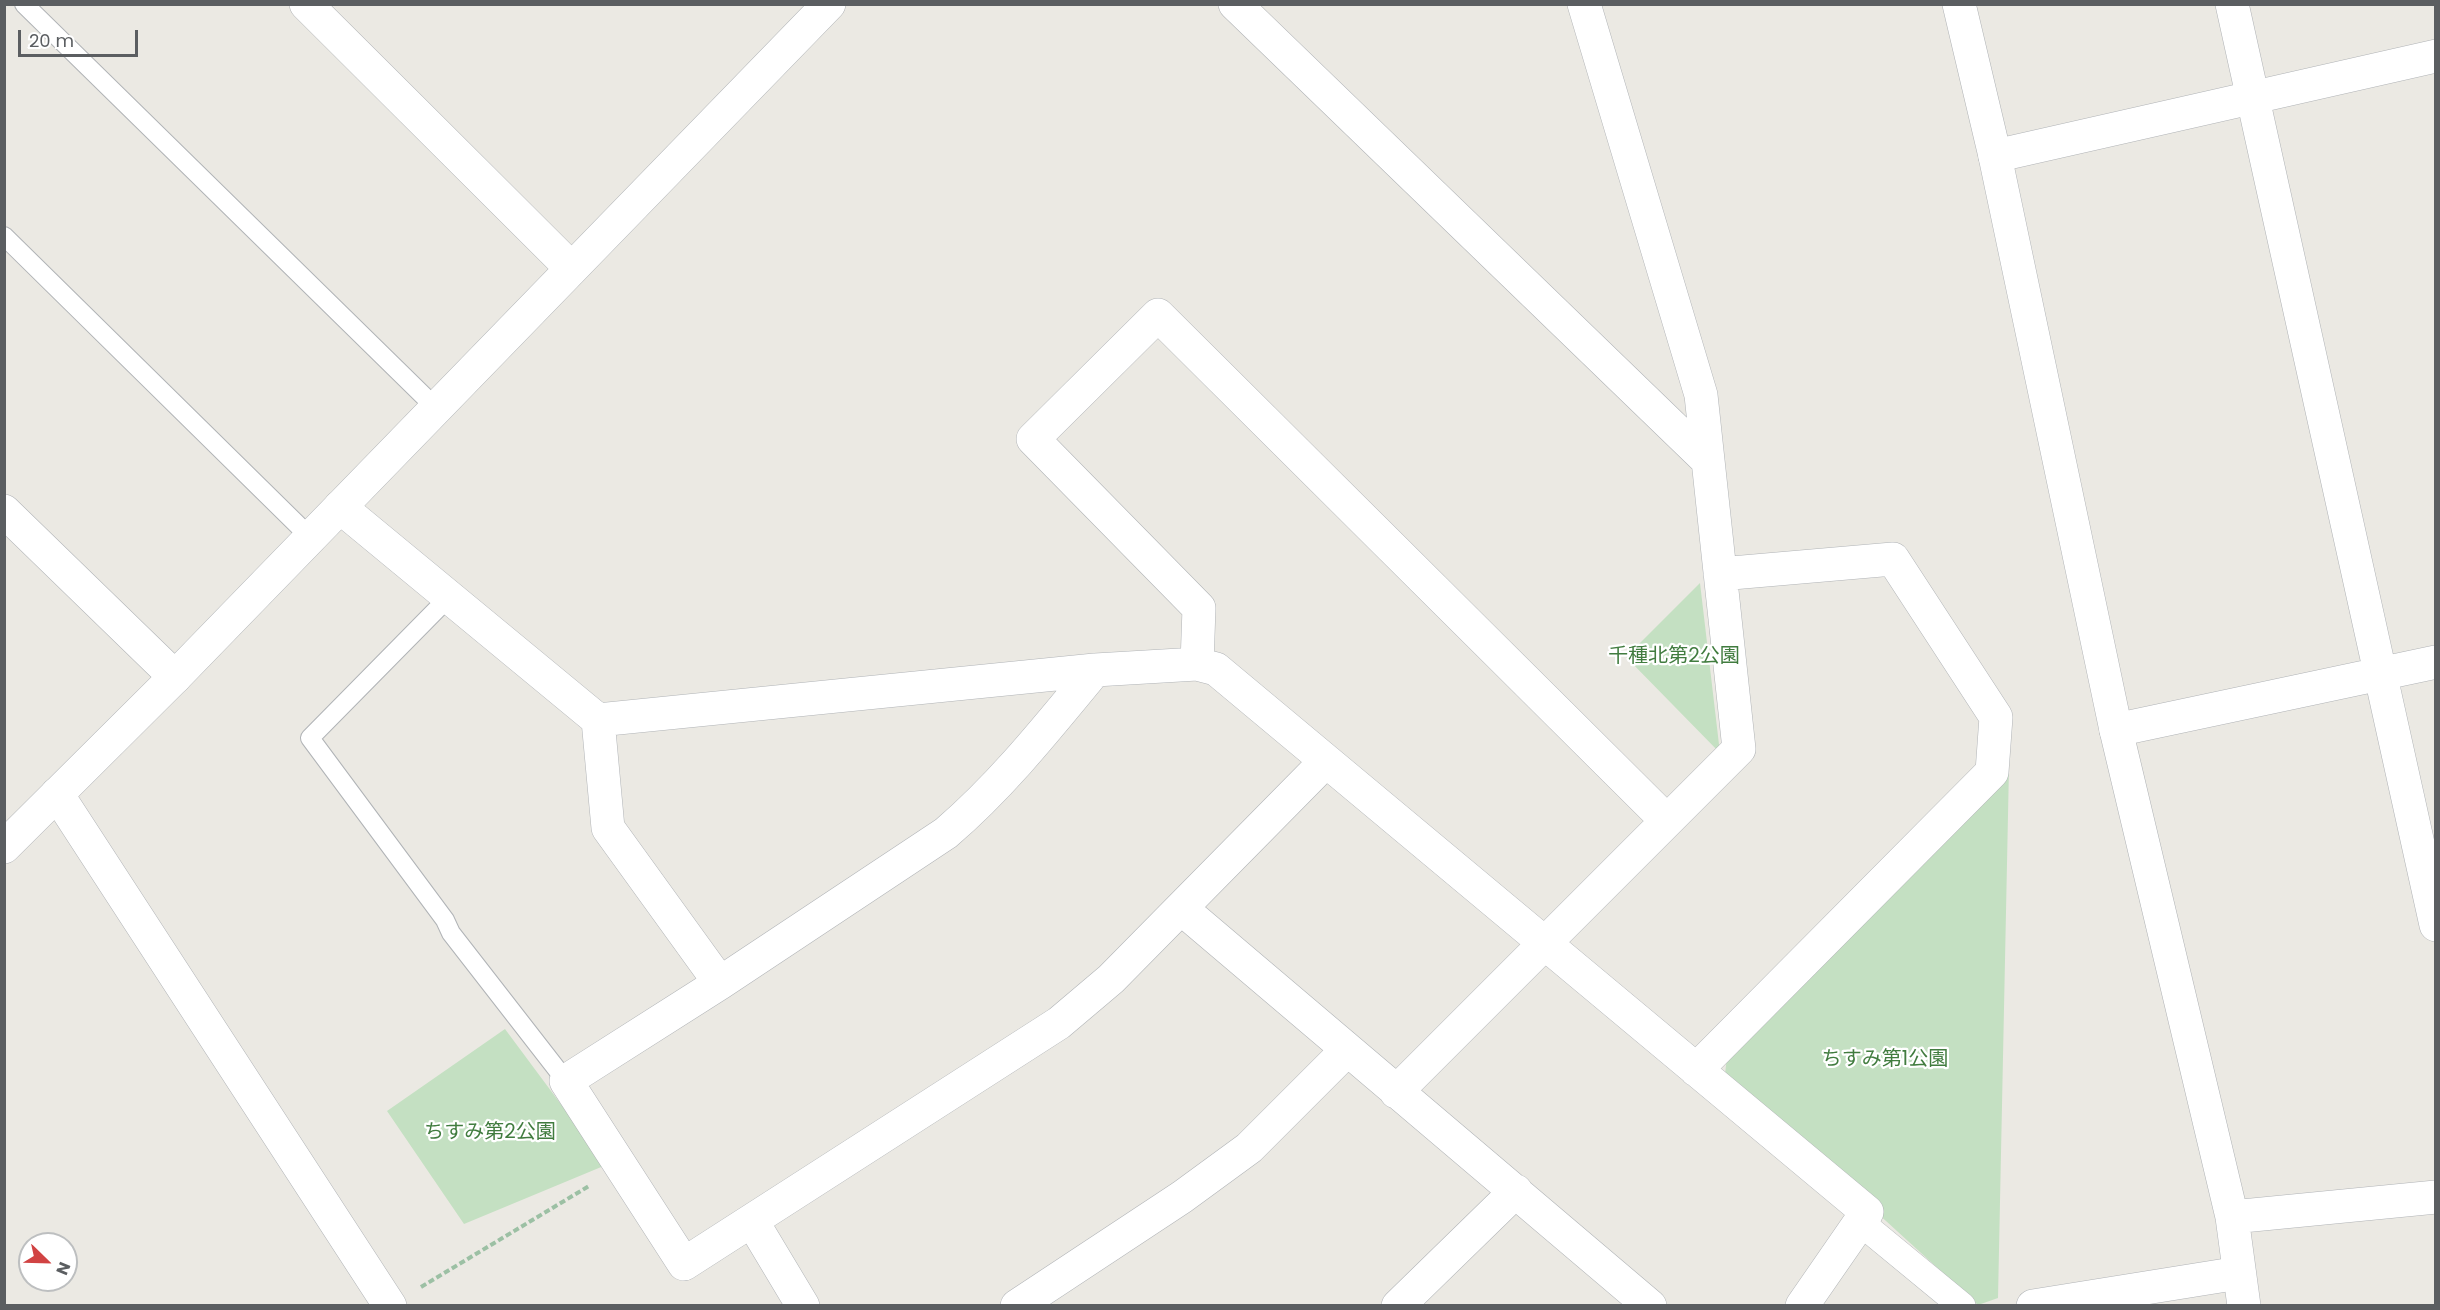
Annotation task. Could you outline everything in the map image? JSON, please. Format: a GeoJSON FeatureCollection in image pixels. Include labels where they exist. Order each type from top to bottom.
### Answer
{"type":"FeatureCollection","features":[{"type":"Feature","properties":{"kind":"street"},"geometry":{"type":"LineString","coordinates":[[306,4],[572,268]]}},
{"type":"Feature","properties":{"kind":"street"},"geometry":{"type":"LineString","coordinates":[[4,847],[175,676],[829,4]]}},
{"type":"Feature","properties":{"kind":"street"},"geometry":{"type":"LineString","coordinates":[[1235,4],[1707,460]]}},
{"type":"Feature","properties":{"kind":"street"},"geometry":{"type":"LineString","coordinates":[[1396,1092],[1739,749],[1701,395],[1584,4]]}},
{"type":"Feature","properties":{"kind":"street"},"geometry":{"type":"LineString","coordinates":[[1959,4],[1995,156],[2116,730],[2232,1217],[2244,1305]]}},
{"type":"Feature","properties":{"kind":"street"},"geometry":{"type":"LineString","coordinates":[[2232,4],[2436,925]]}},
{"type":"Feature","properties":{"kind":"street"},"geometry":{"type":"LineString","coordinates":[[1995,156],[2436,56]]}},
{"type":"Feature","properties":{"kind":"street"},"geometry":{"type":"LineString","coordinates":[[1197,664],[1200,608],[1033,439],[1158,315],[1666,820]]}},
{"type":"Feature","properties":{"kind":"street"},"geometry":{"type":"LineString","coordinates":[[340,507],[598,720],[608,828],[720,983]]}},
{"type":"Feature","properties":{"kind":"street"},"geometry":{"type":"LineString","coordinates":[[4,511],[175,676]]}},
{"type":"Feature","properties":{"kind":"street"},"geometry":{"type":"LineString","coordinates":[[1696,1070],[1992,772],[1996,717],[1893,559],[1720,574]]}},
{"type":"Feature","properties":{"kind":"street"},"geometry":{"type":"LineString","coordinates":[[2116,730],[2436,662]]}},
{"type":"Feature","properties":{"kind":"street"},"geometry":{"type":"LineString","coordinates":[[598,720],[1095,670],[1197,664],[1216,669],[1867,1212],[1802,1305]]}},
{"type":"Feature","properties":{"kind":"street"},"geometry":{"type":"LineString","coordinates":[[1095,670],[1046,731],[980,804],[946,833],[720,983],[566,1081],[684,1264],[1059,1023],[1112,980],[1326,761]]}},
{"type":"Feature","properties":{"kind":"street"},"geometry":{"type":"LineString","coordinates":[[57,794],[390,1305]]}},
{"type":"Feature","properties":{"kind":"street"},"geometry":{"type":"LineString","coordinates":[[1182,909],[1650,1305]]}},
{"type":"Feature","properties":{"kind":"street"},"geometry":{"type":"LineString","coordinates":[[1017,1305],[1182,1197],[1249,1148],[1347,1050]]}},
{"type":"Feature","properties":{"kind":"street"},"geometry":{"type":"LineString","coordinates":[[1398,1305],[1516,1191]]}},
{"type":"Feature","properties":{"kind":"street"},"geometry":{"type":"LineString","coordinates":[[2232,1217],[2436,1197]]}},
{"type":"Feature","properties":{"kind":"street"},"geometry":{"type":"LineString","coordinates":[[752,1221],[802,1305]]}},
{"type":"Feature","properties":{"kind":"street"},"geometry":{"type":"LineString","coordinates":[[1860,1222],[1962,1305]]}},
{"type":"Feature","properties":{"kind":"street"},"geometry":{"type":"LineString","coordinates":[[2033,1305],[2239,1273]]}},
{"type":"Feature","properties":{"kind":"lane"},"geometry":{"type":"LineString","coordinates":[[24,4],[436,408]]}},
{"type":"Feature","properties":{"kind":"lane"},"geometry":{"type":"LineString","coordinates":[[4,236],[310,537]]}},
{"type":"Feature","properties":{"kind":"lane"},"geometry":{"type":"LineString","coordinates":[[449,597],[310,738],[445,920],[451,933],[566,1081]]}},
{"type":"Feature","properties":{"kind":"path"},"geometry":{"type":"LineString","coordinates":[[390,1305],[621,1167]]}},
{"type":"Feature","properties":{"kind":"green space","name":"千種北第2公園"},"geometry":{"type":"Polygon","coordinates":[[[1700,583],[1720,753],[1626,657],[1700,583]]]}},
{"type":"Feature","properties":{"kind":"green space","name":"ちすみ第1公園"},"geometry":{"type":"Polygon","coordinates":[[[2009,767],[1998,1298],[1978,1305],[1725,1074],[1728,1049],[2009,767]]]}},
{"type":"Feature","properties":{"kind":"green space","name":"ちすみ第2公園"},"geometry":{"type":"Polygon","coordinates":[[[505,1029],[606,1165],[464,1224],[387,1111],[505,1029]]]}}]}
